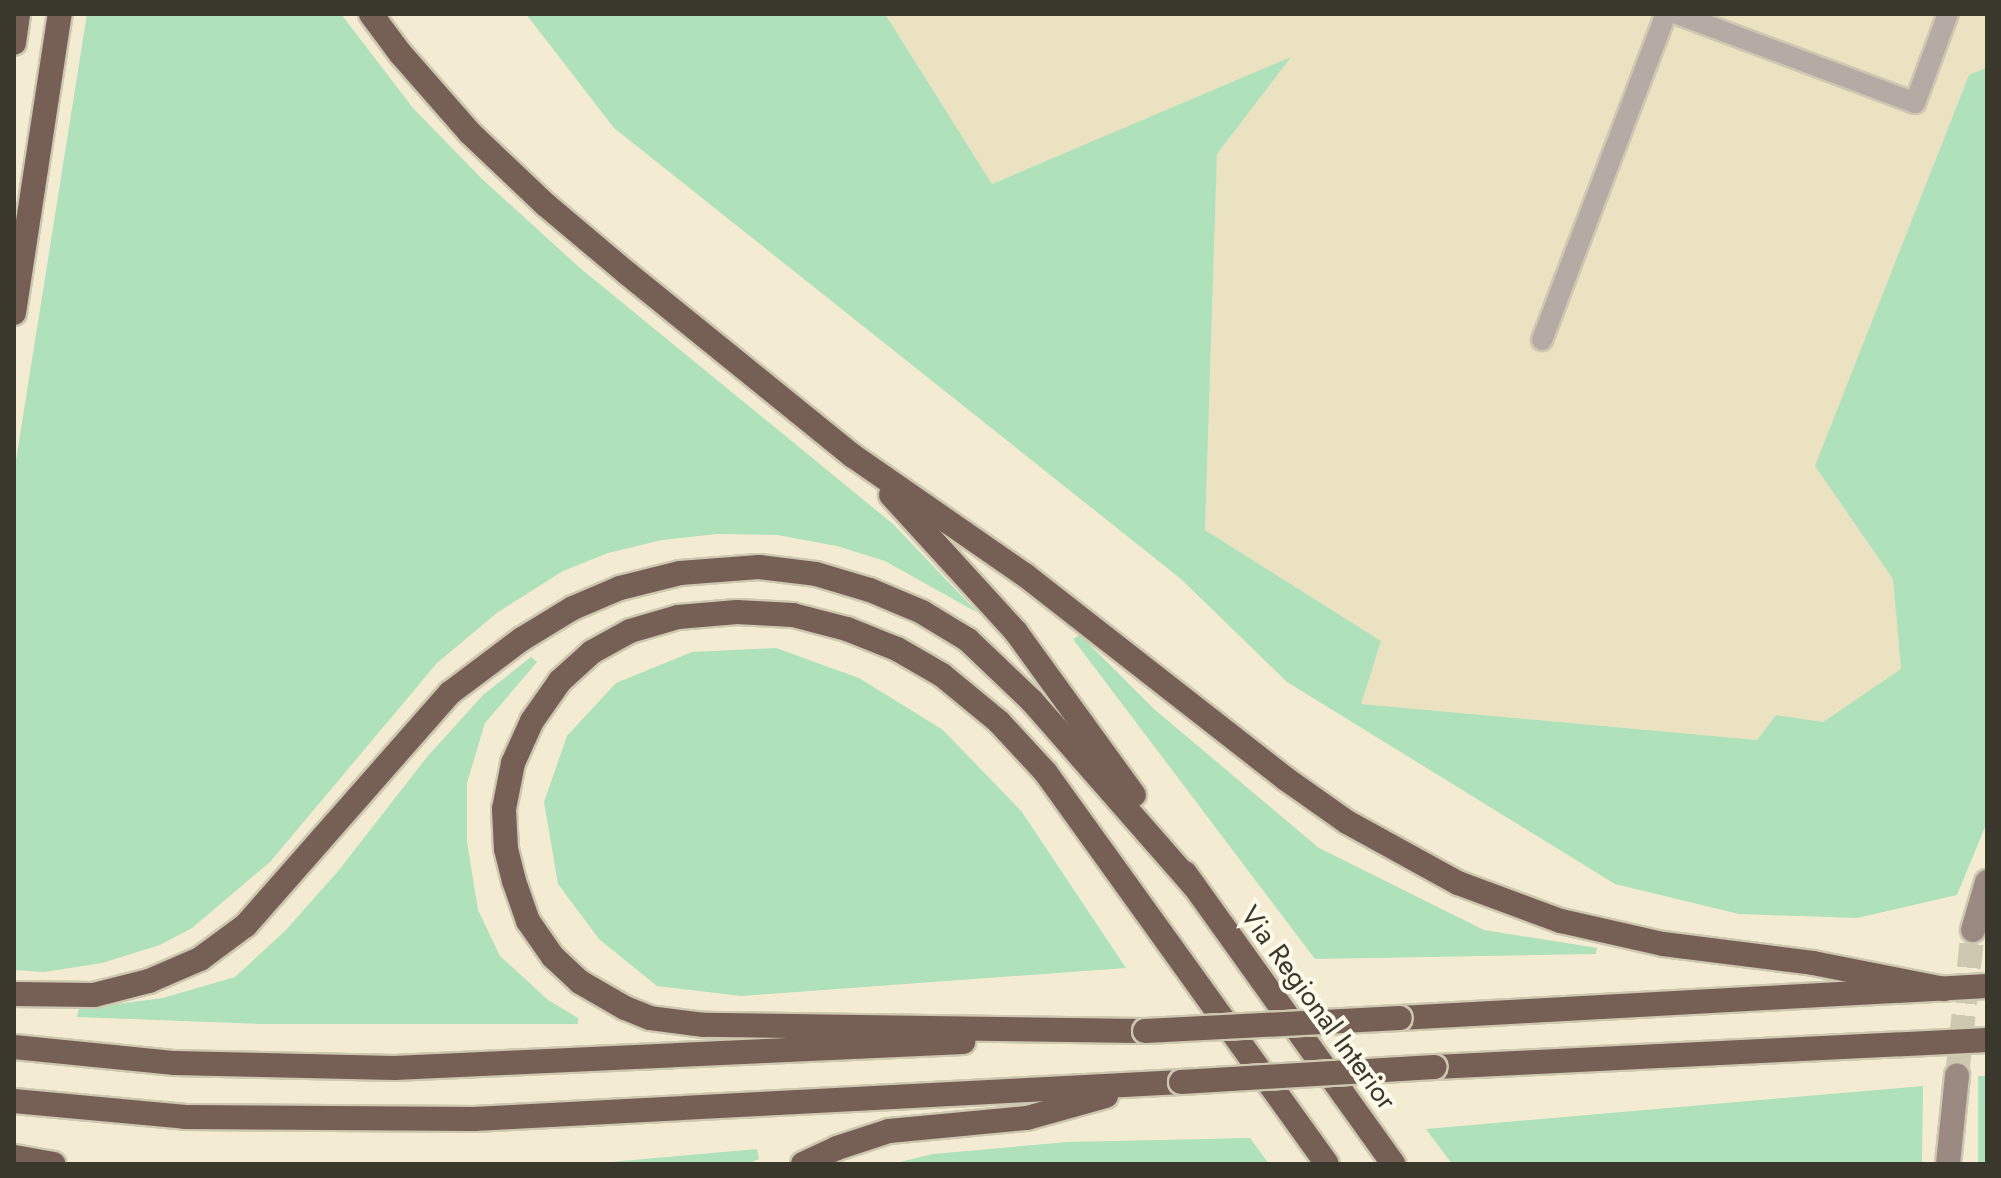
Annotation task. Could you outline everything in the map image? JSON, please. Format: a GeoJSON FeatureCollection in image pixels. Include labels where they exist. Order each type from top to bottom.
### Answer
{"type":"FeatureCollection","features":[{"type":"Feature","properties":{"kind":"highway"},"geometry":{"type":"LineString","coordinates":[[14,25],[18,14]]}},
{"type":"Feature","properties":{"kind":"highway"},"geometry":{"type":"LineString","coordinates":[[14,43],[18,14]]}},
{"type":"Feature","properties":{"kind":"highway"},"geometry":{"type":"LineString","coordinates":[[14,313],[60,14]]}},
{"type":"Feature","properties":{"kind":"highway"},"geometry":{"type":"LineString","coordinates":[[371,14],[434,93],[546,205],[853,456],[1025,575],[1286,779],[1347,822],[1458,883],[1561,921],[1663,944],[1813,963],[1944,989]]}},
{"type":"Feature","properties":{"kind":"highway"},"geometry":{"type":"LineString","coordinates":[[853,456],[1016,632],[1077,711],[1194,886]]}},
{"type":"Feature","properties":{"kind":"highway"},"geometry":{"type":"LineString","coordinates":[[14,994],[94,995],[149,981],[200,959],[246,925],[450,693],[522,639],[573,608],[620,588],[680,573],[759,567],[816,574],[870,590],[922,612],[968,640],[1084,757],[1194,886]]}},
{"type":"Feature","properties":{"kind":"highway"},"geometry":{"type":"LineString","coordinates":[[1145,1031],[704,1025],[650,1018],[625,1008],[580,982],[553,957],[528,921],[514,881],[506,849],[504,809],[513,763],[532,721],[560,681],[592,652],[630,631],[678,617],[737,612],[793,615],[847,629],[897,649],[942,675],[999,722],[1046,773],[1327,1164]]}},
{"type":"Feature","properties":{"kind":"highway","name":"Via Regional Interior"},"geometry":{"type":"LineString","coordinates":[[1194,886],[1393,1164]]}},
{"type":"Feature","properties":{"kind":"highway"},"geometry":{"type":"LineString","coordinates":[[14,1047],[175,1063],[394,1068],[1987,986]]}},
{"type":"Feature","properties":{"kind":"highway"},"geometry":{"type":"LineString","coordinates":[[14,1101],[185,1117],[397,1120],[641,1112],[1435,1067],[1987,1040]]}},
{"type":"Feature","properties":{"kind":"highway"},"geometry":{"type":"LineString","coordinates":[[803,1164],[837,1148],[889,1131],[1027,1118],[1151,1083]]}},
{"type":"Feature","properties":{"kind":"highway"},"geometry":{"type":"LineString","coordinates":[[1295,1121],[1312,1164]]}},
{"type":"Feature","properties":{"kind":"highway"},"geometry":{"type":"LineString","coordinates":[[14,1157],[53,1164]]}},
{"type":"Feature","properties":{"kind":"main road"},"geometry":{"type":"LineString","coordinates":[[1973,930],[1987,882]]}},
{"type":"Feature","properties":{"kind":"main road"},"geometry":{"type":"LineString","coordinates":[[1948,1164],[1957,1075]]}},
{"type":"Feature","properties":{"kind":"street"},"geometry":{"type":"LineString","coordinates":[[1542,340],[1666,14]]}},
{"type":"Feature","properties":{"kind":"street"},"geometry":{"type":"LineString","coordinates":[[1677,14],[1915,103],[1948,14]]}},
{"type":"Feature","properties":{"kind":"shaded area"},"geometry":{"type":"Polygon","coordinates":[[[885,14],[1987,14],[1987,67],[1969,75],[1816,466],[1893,579],[1901,669],[1823,722],[1776,715],[1757,740],[1360,704],[1381,641],[1205,530],[1217,154],[1290,58],[992,184],[885,14]]]}},
{"type":"Feature","properties":{"kind":"green space"},"geometry":{"type":"Polygon","coordinates":[[[87,14],[341,14],[413,108],[482,179],[580,268],[893,524],[978,613],[885,561],[837,546],[777,535],[717,534],[662,540],[608,553],[563,571],[498,612],[437,663],[270,862],[192,928],[160,945],[102,963],[44,972],[14,970],[14,473],[87,14]]]}},
{"type":"Feature","properties":{"kind":"green space"},"geometry":{"type":"Polygon","coordinates":[[[526,14],[885,14],[992,184],[1291,57],[1217,154],[1205,530],[1381,641],[1361,704],[1757,740],[1776,715],[1823,722],[1901,669],[1893,579],[1815,466],[1969,75],[1987,67],[1987,822],[1957,895],[1857,918],[1739,914],[1615,884],[1287,682],[1181,579],[614,128],[526,14]]]}},
{"type":"Feature","properties":{"kind":"green space"},"geometry":{"type":"Polygon","coordinates":[[[1080,635],[1154,709],[1319,848],[1484,930],[1597,948],[1596,954],[1315,959],[1073,639],[1080,635]]]}},
{"type":"Feature","properties":{"kind":"green space"},"geometry":{"type":"Polygon","coordinates":[[[776,648],[859,678],[943,730],[1022,812],[1126,968],[741,996],[657,986],[599,939],[558,884],[544,802],[567,736],[616,683],[692,652],[776,648]]]}},
{"type":"Feature","properties":{"kind":"green space"},"geometry":{"type":"Polygon","coordinates":[[[531,657],[537,662],[485,723],[467,783],[467,842],[478,910],[500,956],[548,1000],[578,1018],[578,1024],[261,1024],[77,1017],[79,1009],[163,998],[235,977],[286,930],[339,870],[427,757],[483,695],[531,657]]]}},
{"type":"Feature","properties":{"kind":"green space"},"geometry":{"type":"Polygon","coordinates":[[[1978,1076],[1987,1076],[1987,1164],[1978,1164],[1978,1076]]]}},
{"type":"Feature","properties":{"kind":"green space"},"geometry":{"type":"Polygon","coordinates":[[[1923,1086],[1922,1164],[1452,1164],[1426,1129],[1923,1086]]]}},
{"type":"Feature","properties":{"kind":"green space"},"geometry":{"type":"Polygon","coordinates":[[[1250,1138],[1269,1164],[892,1164],[933,1154],[1068,1142],[1250,1138]]]}},
{"type":"Feature","properties":{"kind":"green space"},"geometry":{"type":"Polygon","coordinates":[[[757,1149],[759,1159],[747,1164],[588,1164],[757,1149]]]}},
{"type":"Feature","properties":{"kind":"tunnel"},"geometry":{"type":"LineString","coordinates":[[1957,1075],[1973,930]]}}]}
